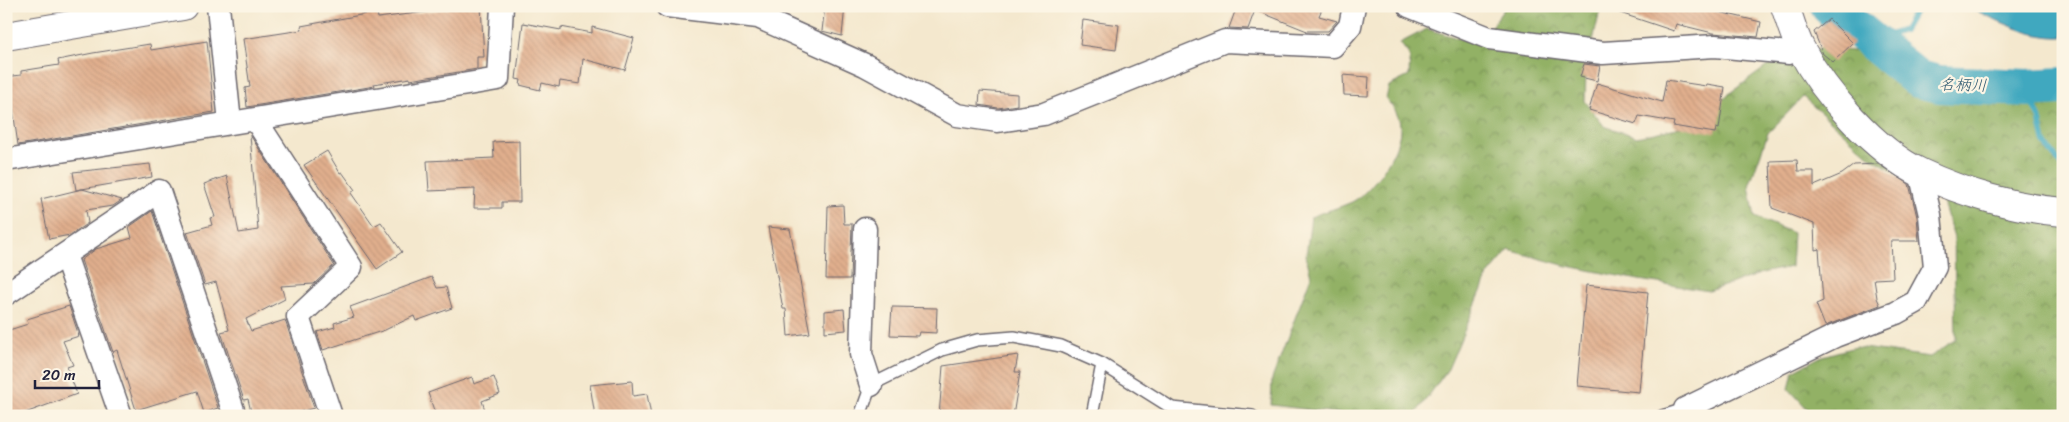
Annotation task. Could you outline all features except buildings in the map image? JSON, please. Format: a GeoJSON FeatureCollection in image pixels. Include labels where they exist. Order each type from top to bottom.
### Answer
{"type":"FeatureCollection","features":[{"type":"Feature","properties":{"kind":"street"},"geometry":{"type":"LineString","coordinates":[[6,36],[183,6]]}},
{"type":"Feature","properties":{"kind":"street"},"geometry":{"type":"LineString","coordinates":[[218,6],[230,123]]}},
{"type":"Feature","properties":{"kind":"street"},"geometry":{"type":"LineString","coordinates":[[6,160],[498,79],[502,6]]}},
{"type":"Feature","properties":{"kind":"street"},"geometry":{"type":"LineString","coordinates":[[667,6],[758,17],[865,64],[957,115],[998,121],[1044,114],[1225,41],[1333,46],[1350,26],[1354,6]]}},
{"type":"Feature","properties":{"kind":"street"},"geometry":{"type":"LineString","coordinates":[[1409,6],[1489,38],[1603,52],[1715,46],[1789,53],[1800,48]]}},
{"type":"Feature","properties":{"kind":"street"},"geometry":{"type":"LineString","coordinates":[[1785,6],[1800,48],[1830,94],[1879,146],[1920,172],[1976,194],[2063,212]]}},
{"type":"Feature","properties":{"kind":"street"},"geometry":{"type":"LineString","coordinates":[[255,119],[351,267],[298,317],[331,416]]}},
{"type":"Feature","properties":{"kind":"street"},"geometry":{"type":"LineString","coordinates":[[1687,412],[1835,336],[1896,313],[1916,302],[1935,267],[1930,215],[1920,172]]}},
{"type":"Feature","properties":{"kind":"street"},"geometry":{"type":"LineString","coordinates":[[6,294],[159,191],[235,416]]}},
{"type":"Feature","properties":{"kind":"street"},"geometry":{"type":"LineString","coordinates":[[865,229],[861,354],[871,385]]}},
{"type":"Feature","properties":{"kind":"street"},"geometry":{"type":"LineString","coordinates":[[65,254],[121,416]]}},
{"type":"Feature","properties":{"kind":"lane"},"geometry":{"type":"LineString","coordinates":[[860,416],[871,385],[942,350],[977,340],[1014,337],[1061,346],[1102,364],[1172,408],[1252,416]]}},
{"type":"Feature","properties":{"kind":"lane"},"geometry":{"type":"LineString","coordinates":[[1092,416],[1102,364]]}},
{"type":"Feature","properties":{"kind":"lane"},"geometry":{"type":"LineString","coordinates":[[1662,416],[1687,412]]}},
{"type":"Feature","properties":{"kind":"green space"},"geometry":{"type":"Polygon","coordinates":[[[1506,6],[1601,6],[1586,71],[1585,101],[1604,126],[1637,137],[1685,126],[1766,67],[1819,48],[1888,54],[2063,98],[2063,416],[1814,416],[1789,389],[1793,371],[1822,356],[1855,347],[1930,357],[1956,339],[1954,238],[1942,199],[1872,158],[1803,97],[1768,133],[1749,186],[1755,217],[1793,233],[1791,267],[1766,272],[1709,291],[1563,265],[1509,250],[1488,275],[1448,369],[1414,416],[1361,416],[1271,405],[1272,379],[1311,276],[1306,256],[1311,217],[1352,202],[1360,197],[1376,180],[1395,149],[1400,130],[1399,121],[1394,109],[1386,99],[1389,86],[1409,76],[1410,56],[1400,43],[1427,29],[1474,43],[1493,24],[1506,6]]]}},
{"type":"Feature","properties":{"kind":"water"},"geometry":{"type":"Polygon","coordinates":[[[1964,6],[2063,6],[2063,37],[2038,35],[2012,27],[1964,6]]]}},
{"type":"Feature","properties":{"kind":"waterway","name":"名柄川"},"geometry":{"type":"LineString","coordinates":[[1829,6],[1918,79],[1939,84],[2027,88],[2063,86]]}},
{"type":"Feature","properties":{"kind":"waterway"},"geometry":{"type":"LineString","coordinates":[[1871,41],[1904,30],[1918,6]]}},
{"type":"Feature","properties":{"kind":"waterway"},"geometry":{"type":"LineString","coordinates":[[2027,88],[2039,117],[2045,143],[2063,168]]}}]}
